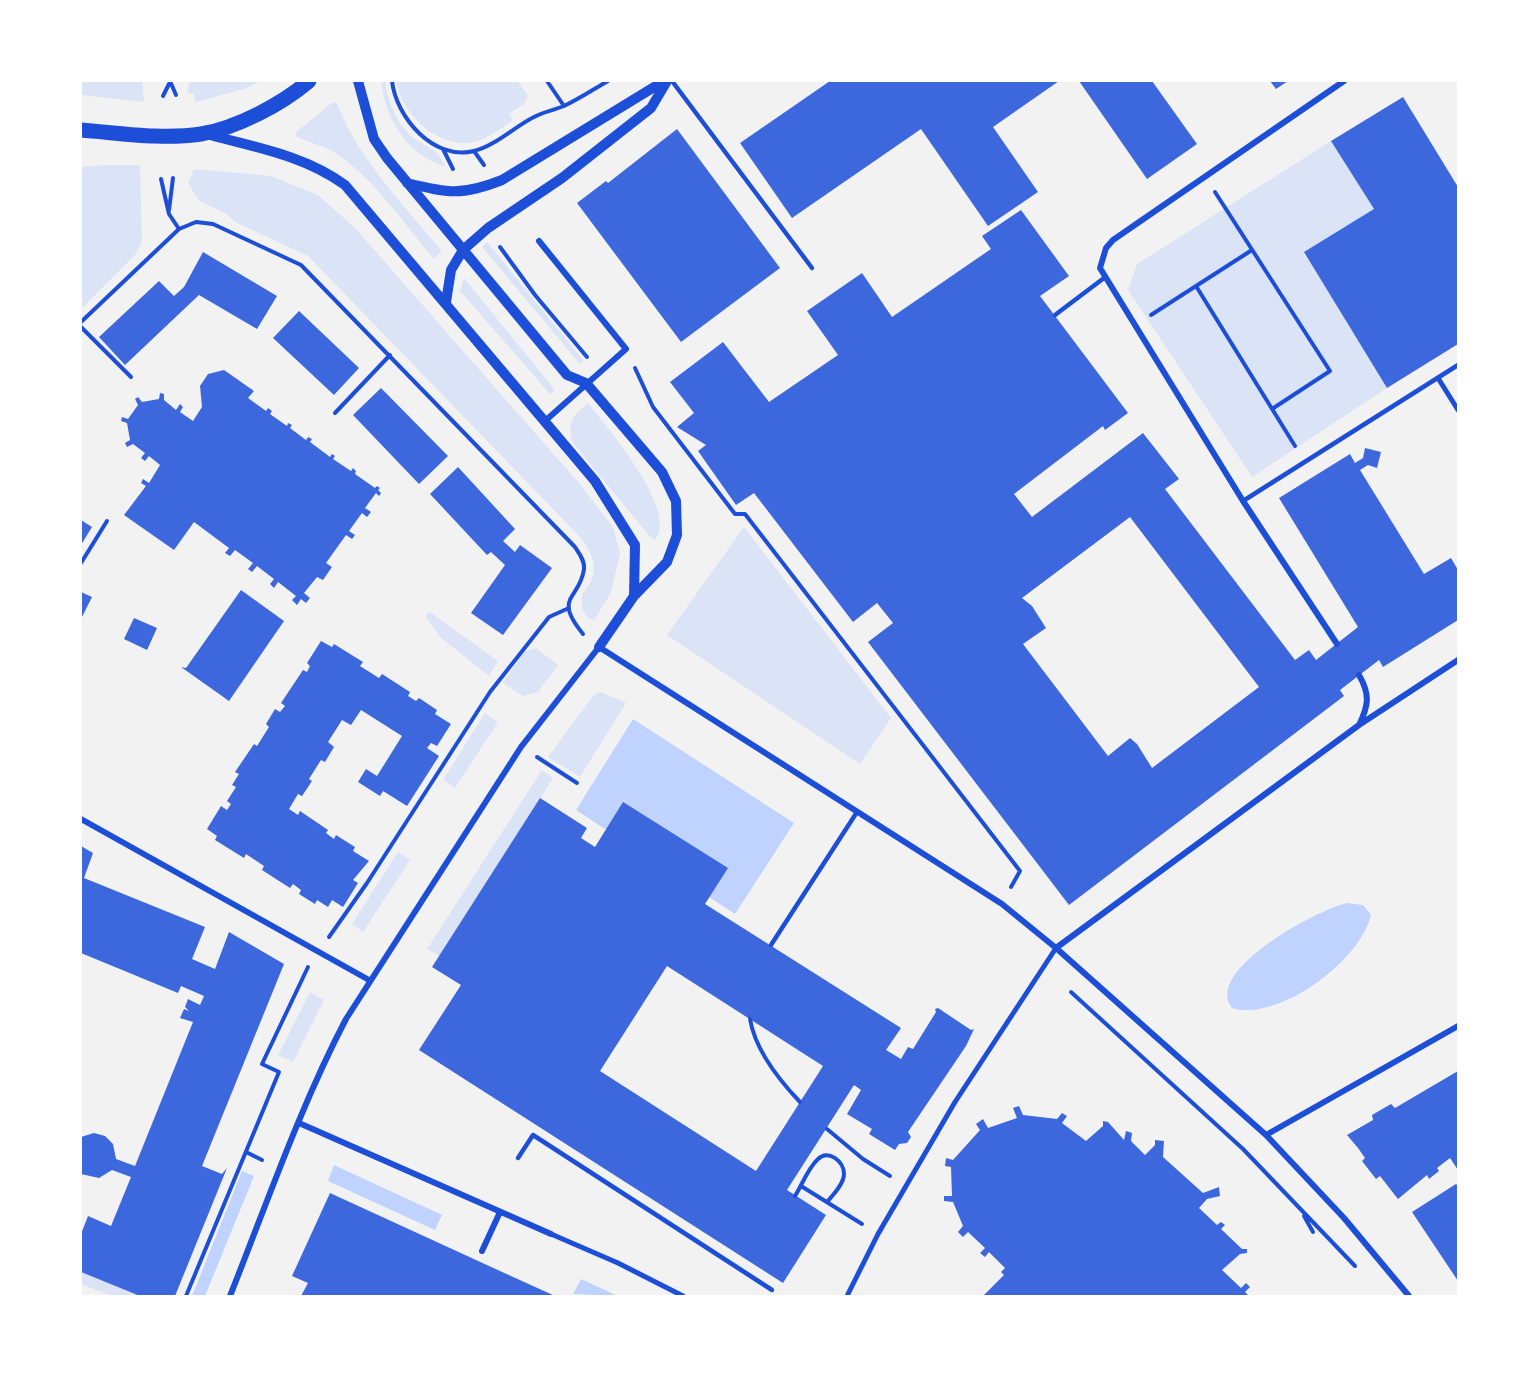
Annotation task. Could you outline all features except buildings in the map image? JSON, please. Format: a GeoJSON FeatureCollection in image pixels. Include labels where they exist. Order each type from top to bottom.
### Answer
{"type":"FeatureCollection","features":[{"type":"Feature","properties":{"kind":"main road"},"geometry":{"type":"LineString","coordinates":[[81,130],[166,135],[203,134],[274,106],[309,81]]}},
{"type":"Feature","properties":{"kind":"street"},"geometry":{"type":"LineString","coordinates":[[230,1296],[328,1054],[369,980],[521,747],[599,646],[634,596],[667,562],[677,535],[676,501],[662,472],[586,383],[567,375],[407,183],[374,139],[358,81]]}},
{"type":"Feature","properties":{"kind":"street"},"geometry":{"type":"LineString","coordinates":[[446,302],[451,270],[463,250],[488,228],[562,178],[651,108],[666,81]]}},
{"type":"Feature","properties":{"kind":"street"},"geometry":{"type":"LineString","coordinates":[[407,183],[436,190],[464,193],[502,180],[666,81]]}},
{"type":"Feature","properties":{"kind":"street"},"geometry":{"type":"LineString","coordinates":[[1337,644],[1243,501],[1104,278],[1100,268],[1106,248],[1113,240],[1344,81]]}},
{"type":"Feature","properties":{"kind":"street"},"geometry":{"type":"LineString","coordinates":[[203,134],[290,156],[325,170],[345,185],[595,481],[635,544],[634,596]]}},
{"type":"Feature","properties":{"kind":"street"},"geometry":{"type":"LineString","coordinates":[[539,241],[626,349],[545,421]]}},
{"type":"Feature","properties":{"kind":"street"},"geometry":{"type":"LineString","coordinates":[[1438,378],[1458,410]]}},
{"type":"Feature","properties":{"kind":"street"},"geometry":{"type":"LineString","coordinates":[[599,646],[1002,904],[1056,948],[1266,1135],[1344,1218],[1409,1296]]}},
{"type":"Feature","properties":{"kind":"street"},"geometry":{"type":"LineString","coordinates":[[847,1296],[878,1234],[955,1102],[1056,948],[1359,725],[1458,660]]}},
{"type":"Feature","properties":{"kind":"street"},"geometry":{"type":"LineString","coordinates":[[1359,675],[1368,696],[1367,709],[1359,725]]}},
{"type":"Feature","properties":{"kind":"street"},"geometry":{"type":"LineString","coordinates":[[81,819],[369,980]]}},
{"type":"Feature","properties":{"kind":"street"},"geometry":{"type":"LineString","coordinates":[[1266,1135],[1458,1026]]}},
{"type":"Feature","properties":{"kind":"street"},"geometry":{"type":"LineString","coordinates":[[299,1123],[618,1263],[683,1296]]}},
{"type":"Feature","properties":{"kind":"street"},"geometry":{"type":"LineString","coordinates":[[482,1251],[500,1212]]}},
{"type":"Feature","properties":{"kind":"lane"},"geometry":{"type":"LineString","coordinates":[[672,81],[812,268]]}},
{"type":"Feature","properties":{"kind":"lane"},"geometry":{"type":"LineString","coordinates":[[1055,315],[1104,278]]}},
{"type":"Feature","properties":{"kind":"lane"},"geometry":{"type":"LineString","coordinates":[[1243,501],[1458,365]]}},
{"type":"Feature","properties":{"kind":"lane"},"geometry":{"type":"LineString","coordinates":[[771,945],[856,812]]}},
{"type":"Feature","properties":{"kind":"lane"},"geometry":{"type":"LineString","coordinates":[[518,1158],[533,1135],[772,1290]]}},
{"type":"Feature","properties":{"kind":"path"},"geometry":{"type":"LineString","coordinates":[[392,81],[393,91],[407,121],[421,135],[442,148],[455,152],[474,151],[535,116],[564,106],[608,81]]}},
{"type":"Feature","properties":{"kind":"path"},"geometry":{"type":"LineString","coordinates":[[547,81],[564,106]]}},
{"type":"Feature","properties":{"kind":"path"},"geometry":{"type":"LineString","coordinates":[[170,82],[176,94]]}},
{"type":"Feature","properties":{"kind":"path"},"geometry":{"type":"LineString","coordinates":[[163,96],[170,82]]}},
{"type":"Feature","properties":{"kind":"path"},"geometry":{"type":"LineString","coordinates":[[442,148],[464,193]]}},
{"type":"Feature","properties":{"kind":"path"},"geometry":{"type":"LineString","coordinates":[[1205,177],[1330,371],[1272,409]]}},
{"type":"Feature","properties":{"kind":"path"},"geometry":{"type":"LineString","coordinates":[[169,214],[173,178]]}},
{"type":"Feature","properties":{"kind":"path"},"geometry":{"type":"LineString","coordinates":[[161,180],[169,214],[179,229]]}},
{"type":"Feature","properties":{"kind":"path"},"geometry":{"type":"LineString","coordinates":[[81,322],[179,229],[196,222],[213,224],[301,265],[575,547],[583,561],[584,569],[572,593],[568,608],[570,617],[582,633],[599,646]]}},
{"type":"Feature","properties":{"kind":"path"},"geometry":{"type":"LineString","coordinates":[[488,228],[535,295],[589,358],[586,383]]}},
{"type":"Feature","properties":{"kind":"path"},"geometry":{"type":"LineString","coordinates":[[1134,326],[1252,250]]}},
{"type":"Feature","properties":{"kind":"path"},"geometry":{"type":"LineString","coordinates":[[1196,286],[1305,462]]}},
{"type":"Feature","properties":{"kind":"path"},"geometry":{"type":"LineString","coordinates":[[81,327],[131,377]]}},
{"type":"Feature","properties":{"kind":"path"},"geometry":{"type":"LineString","coordinates":[[626,349],[653,407],[735,514],[745,514],[1020,871],[1010,886],[1017,895]]}},
{"type":"Feature","properties":{"kind":"path"},"geometry":{"type":"LineString","coordinates":[[335,413],[390,356]]}},
{"type":"Feature","properties":{"kind":"path"},"geometry":{"type":"LineString","coordinates":[[81,563],[107,521]]}},
{"type":"Feature","properties":{"kind":"path"},"geometry":{"type":"LineString","coordinates":[[186,1296],[279,1072],[262,1064],[315,951],[338,927],[490,692],[549,617],[568,608]]}},
{"type":"Feature","properties":{"kind":"path"},"geometry":{"type":"LineString","coordinates":[[521,747],[577,783]]}},
{"type":"Feature","properties":{"kind":"path"},"geometry":{"type":"LineString","coordinates":[[1045,967],[1243,1149],[1360,1271]]}},
{"type":"Feature","properties":{"kind":"path"},"geometry":{"type":"LineString","coordinates":[[750,1019],[756,1040],[788,1090],[800,1102]]}},
{"type":"Feature","properties":{"kind":"path"},"geometry":{"type":"LineString","coordinates":[[826,1129],[863,1159],[905,1186]]}},
{"type":"Feature","properties":{"kind":"path"},"geometry":{"type":"LineString","coordinates":[[795,1196],[819,1158],[824,1156],[836,1158],[843,1168],[843,1180],[827,1202]]}},
{"type":"Feature","properties":{"kind":"path"},"geometry":{"type":"LineString","coordinates":[[801,1186],[850,1217]]}},
{"type":"Feature","properties":{"kind":"path"},"geometry":{"type":"LineString","coordinates":[[1299,1208],[1313,1232]]}},
{"type":"Feature","properties":{"kind":"shaded area"},"geometry":{"type":"Polygon","coordinates":[[[81,81],[142,81],[144,102],[81,95],[81,81]]]}},
{"type":"Feature","properties":{"kind":"shaded area"},"geometry":{"type":"Polygon","coordinates":[[[190,81],[261,81],[244,89],[195,102],[194,94],[187,93],[190,81]]]}},
{"type":"Feature","properties":{"kind":"shaded area"},"geometry":{"type":"Polygon","coordinates":[[[381,81],[385,81],[391,105],[403,127],[415,139],[436,152],[445,166],[420,154],[401,134],[387,109],[381,81]]]}},
{"type":"Feature","properties":{"kind":"shaded area"},"geometry":{"type":"Polygon","coordinates":[[[396,81],[518,81],[528,96],[525,103],[509,114],[513,120],[483,139],[463,143],[440,137],[420,123],[404,104],[396,81]]]}},
{"type":"Feature","properties":{"kind":"shaded area"},"geometry":{"type":"Polygon","coordinates":[[[333,102],[337,104],[370,163],[442,251],[434,259],[361,173],[332,151],[297,137],[295,133],[333,102]]]}},
{"type":"Feature","properties":{"kind":"shaded area"},"geometry":{"type":"Polygon","coordinates":[[[1331,141],[1374,209],[1387,388],[1252,477],[1128,290],[1137,264],[1331,141]]]}},
{"type":"Feature","properties":{"kind":"shaded area"},"geometry":{"type":"Polygon","coordinates":[[[140,165],[142,242],[135,255],[81,309],[81,167],[140,165]]]}},
{"type":"Feature","properties":{"kind":"shaded area"},"geometry":{"type":"Polygon","coordinates":[[[194,169],[271,176],[318,195],[356,229],[578,482],[613,527],[620,553],[611,593],[594,620],[588,618],[582,609],[582,594],[592,580],[594,567],[582,539],[308,256],[235,222],[225,213],[199,201],[188,183],[194,169]]]}},
{"type":"Feature","properties":{"kind":"shaded area"},"geometry":{"type":"Polygon","coordinates":[[[487,242],[584,361],[580,364],[482,247],[487,242]]]}},
{"type":"Feature","properties":{"kind":"shaded area"},"geometry":{"type":"Polygon","coordinates":[[[464,278],[555,390],[550,394],[460,291],[464,278]]]}},
{"type":"Feature","properties":{"kind":"shaded area"},"geometry":{"type":"Polygon","coordinates":[[[588,403],[624,449],[650,490],[658,510],[660,527],[655,540],[573,443],[570,430],[572,420],[588,403]]]}},
{"type":"Feature","properties":{"kind":"shaded area"},"geometry":{"type":"Polygon","coordinates":[[[744,527],[891,718],[860,764],[667,635],[744,527]]]}},
{"type":"Feature","properties":{"kind":"shaded area"},"geometry":{"type":"Polygon","coordinates":[[[430,612],[498,661],[489,676],[440,637],[427,618],[426,614],[430,612]]]}},
{"type":"Feature","properties":{"kind":"shaded area"},"geometry":{"type":"Polygon","coordinates":[[[536,648],[558,665],[538,692],[523,696],[503,683],[524,652],[536,648]]]}},
{"type":"Feature","properties":{"kind":"shaded area"},"geometry":{"type":"Polygon","coordinates":[[[600,692],[626,703],[580,777],[548,757],[593,696],[600,692]]]}},
{"type":"Feature","properties":{"kind":"shaded area"},"geometry":{"type":"Polygon","coordinates":[[[485,713],[498,722],[455,788],[443,780],[485,713]]]}},
{"type":"Feature","properties":{"kind":"shaded area"},"geometry":{"type":"Polygon","coordinates":[[[542,770],[553,778],[440,956],[427,949],[542,770]]]}},
{"type":"Feature","properties":{"kind":"shaded area"},"geometry":{"type":"Polygon","coordinates":[[[398,852],[410,860],[363,932],[352,924],[398,852]]]}},
{"type":"Feature","properties":{"kind":"shaded area"},"geometry":{"type":"Polygon","coordinates":[[[310,992],[324,1000],[293,1062],[278,1055],[310,992]]]}},
{"type":"Feature","properties":{"kind":"shaded area"},"geometry":{"type":"Polygon","coordinates":[[[81,1272],[140,1296],[112,1296],[81,1284],[81,1272]]]}},
{"type":"Feature","properties":{"kind":"water"},"geometry":{"type":"Polygon","coordinates":[[[633,719],[794,823],[735,914],[576,810],[633,719]]]}},
{"type":"Feature","properties":{"kind":"water"},"geometry":{"type":"Polygon","coordinates":[[[1347,903],[1363,905],[1371,915],[1364,932],[1352,950],[1335,968],[1294,997],[1272,1006],[1251,1010],[1232,1008],[1227,993],[1234,976],[1248,960],[1291,929],[1347,903]]]}},
{"type":"Feature","properties":{"kind":"water"},"geometry":{"type":"Polygon","coordinates":[[[334,1165],[442,1215],[435,1230],[328,1181],[334,1165]]]}},
{"type":"Feature","properties":{"kind":"water"},"geometry":{"type":"Polygon","coordinates":[[[242,1171],[254,1176],[205,1296],[192,1296],[242,1171]]]}},
{"type":"Feature","properties":{"kind":"water"},"geometry":{"type":"Polygon","coordinates":[[[581,1279],[618,1296],[573,1294],[581,1279]]]}}]}
